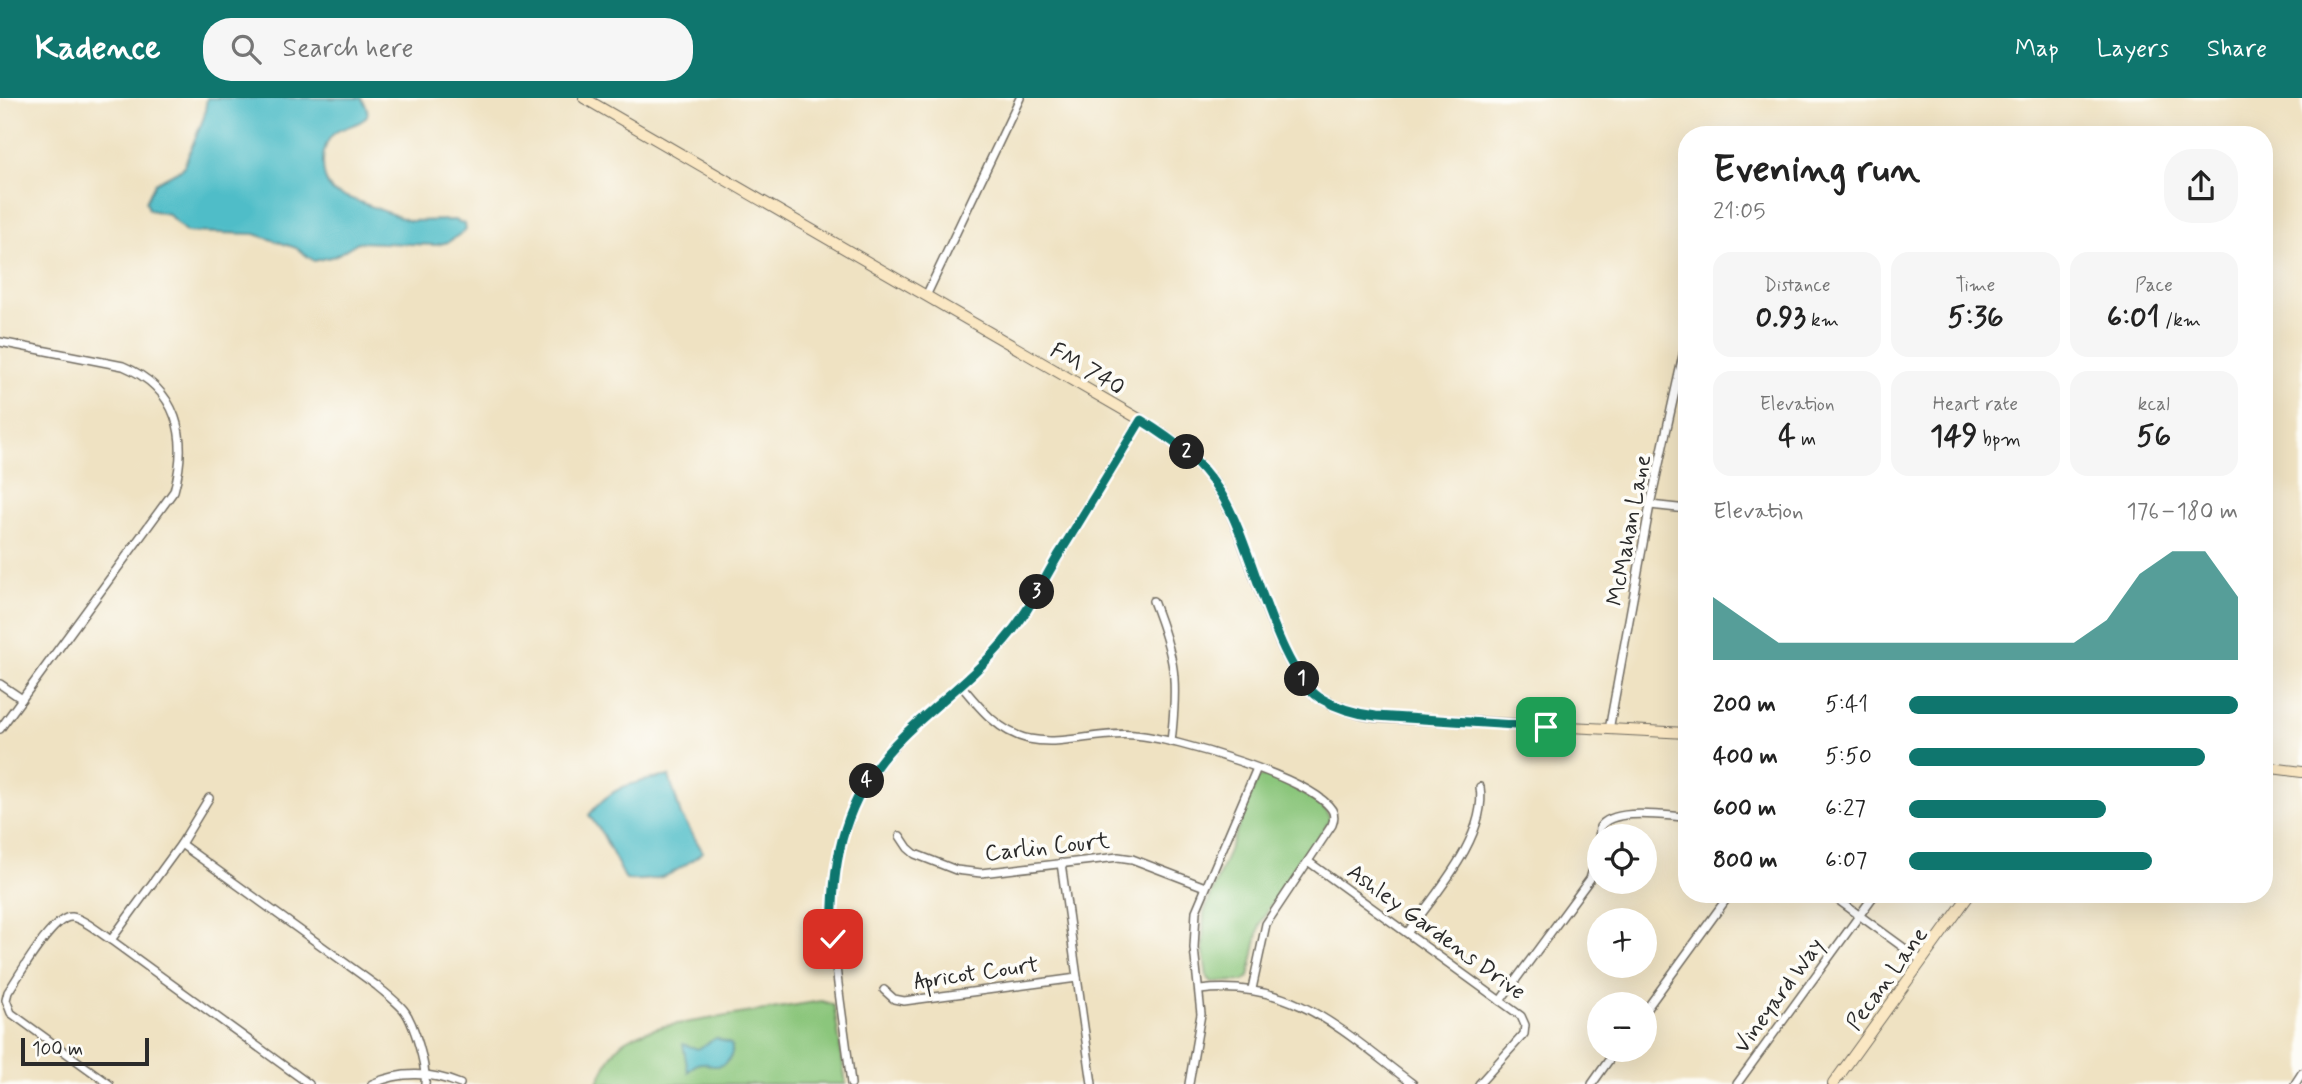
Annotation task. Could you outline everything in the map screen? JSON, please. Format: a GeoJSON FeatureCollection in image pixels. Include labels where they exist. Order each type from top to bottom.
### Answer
{"type":"FeatureCollection","features":[{"type":"Feature","properties":{"kind":"main road","name":"FM 740"},"geometry":{"type":"LineString","coordinates":[[584,98],[1179,444],[1198,462],[1220,492],[1232,515],[1287,655],[1302,680],[1320,698],[1359,714],[1376,716],[1678,733]]}},
{"type":"Feature","properties":{"kind":"main road"},"geometry":{"type":"LineString","coordinates":[[2273,769],[2302,772]]}},
{"type":"Feature","properties":{"kind":"main road","name":"Pecan Lane"},"geometry":{"type":"LineString","coordinates":[[1833,1084],[1964,903]]}},
{"type":"Feature","properties":{"kind":"street"},"geometry":{"type":"LineString","coordinates":[[926,296],[1020,98]]}},
{"type":"Feature","properties":{"kind":"street"},"geometry":{"type":"LineString","coordinates":[[0,342],[123,366],[142,374],[167,400],[174,414],[181,449],[180,472],[174,491],[0,729]]}},
{"type":"Feature","properties":{"kind":"street","name":"McMahan Lane"},"geometry":{"type":"LineString","coordinates":[[1609,730],[1650,505],[1678,378]]}},
{"type":"Feature","properties":{"kind":"street"},"geometry":{"type":"LineString","coordinates":[[851,1084],[833,939],[832,891],[840,844],[852,810],[872,773],[901,738],[1003,643],[1019,622],[1141,420]]}},
{"type":"Feature","properties":{"kind":"street"},"geometry":{"type":"LineString","coordinates":[[1650,505],[1678,508]]}},
{"type":"Feature","properties":{"kind":"street"},"geometry":{"type":"LineString","coordinates":[[1153,601],[1171,648],[1175,673],[1176,697],[1171,742]]}},
{"type":"Feature","properties":{"kind":"street"},"geometry":{"type":"LineString","coordinates":[[0,684],[22,699]]}},
{"type":"Feature","properties":{"kind":"street"},"geometry":{"type":"LineString","coordinates":[[960,684],[993,721],[1030,739],[1062,740],[1118,734],[1137,735],[1208,750],[1257,768],[1308,792],[1333,812],[1332,825],[1266,924],[1252,989]]}},
{"type":"Feature","properties":{"kind":"street"},"geometry":{"type":"LineString","coordinates":[[1189,1084],[1201,1014],[1194,948],[1194,922],[1198,903],[1257,768]]}},
{"type":"Feature","properties":{"kind":"street"},"geometry":{"type":"LineString","coordinates":[[1408,932],[1472,838],[1481,803],[1480,788]]}},
{"type":"Feature","properties":{"kind":"street"},"geometry":{"type":"LineString","coordinates":[[111,940],[181,844],[209,798]]}},
{"type":"Feature","properties":{"kind":"street"},"geometry":{"type":"LineString","coordinates":[[1500,1001],[1590,878],[1595,867],[1604,822],[1619,815],[1678,817]]}},
{"type":"Feature","properties":{"kind":"street","name":"Carlin Court"},"geometry":{"type":"LineString","coordinates":[[900,836],[915,854],[969,872],[994,872],[1103,858],[1125,858],[1205,887]]}},
{"type":"Feature","properties":{"kind":"street"},"geometry":{"type":"LineString","coordinates":[[181,844],[377,986],[404,1010],[426,1074],[425,1084]]}},
{"type":"Feature","properties":{"kind":"street","name":"Ashley Gardens Drive"},"geometry":{"type":"LineString","coordinates":[[1309,862],[1521,1016],[1524,1034],[1479,1084]]}},
{"type":"Feature","properties":{"kind":"street"},"geometry":{"type":"LineString","coordinates":[[1061,863],[1092,1084]]}},
{"type":"Feature","properties":{"kind":"street"},"geometry":{"type":"LineString","coordinates":[[1657,994],[1723,903]]}},
{"type":"Feature","properties":{"kind":"street"},"geometry":{"type":"LineString","coordinates":[[1842,903],[1922,961]]}},
{"type":"Feature","properties":{"kind":"street","name":"Vineyard Way"},"geometry":{"type":"LineString","coordinates":[[1737,1084],[1868,903]]}},
{"type":"Feature","properties":{"kind":"street"},"geometry":{"type":"LineString","coordinates":[[109,1084],[11,1013],[6,1000],[8,992],[53,927],[63,919],[76,918],[111,940],[309,1084]]}},
{"type":"Feature","properties":{"kind":"street","name":"Apricot Court"},"geometry":{"type":"LineString","coordinates":[[884,990],[894,999],[904,1001],[1077,978]]}},
{"type":"Feature","properties":{"kind":"street"},"geometry":{"type":"LineString","coordinates":[[1200,990],[1229,987],[1252,989],[1303,1006],[1413,1084]]}},
{"type":"Feature","properties":{"kind":"street"},"geometry":{"type":"LineString","coordinates":[[1592,1084],[1608,1062]]}},
{"type":"Feature","properties":{"kind":"street"},"geometry":{"type":"LineString","coordinates":[[2295,1084],[2302,1073]]}},
{"type":"Feature","properties":{"kind":"street"},"geometry":{"type":"LineString","coordinates":[[372,1084],[402,1074],[426,1074],[460,1084]]}},
{"type":"Feature","properties":{"kind":"green space"},"geometry":{"type":"Polygon","coordinates":[[[1264,775],[1313,799],[1330,820],[1260,924],[1249,977],[1243,981],[1212,982],[1207,977],[1203,948],[1204,913],[1258,778],[1264,775]]]}},
{"type":"Feature","properties":{"kind":"green space"},"geometry":{"type":"Polygon","coordinates":[[[821,1001],[834,1007],[846,1084],[597,1084],[615,1050],[637,1034],[665,1026],[821,1001]]]}},
{"type":"Feature","properties":{"kind":"water"},"geometry":{"type":"Polygon","coordinates":[[[207,98],[361,98],[368,113],[366,117],[336,132],[325,149],[324,174],[333,192],[410,221],[454,220],[465,224],[466,230],[448,242],[436,245],[358,242],[335,256],[314,261],[296,248],[255,234],[186,232],[168,214],[149,210],[146,201],[155,183],[183,168],[204,117],[207,98]]]}},
{"type":"Feature","properties":{"kind":"water"},"geometry":{"type":"Polygon","coordinates":[[[669,776],[681,815],[703,852],[668,875],[650,880],[626,880],[603,835],[589,815],[607,797],[624,786],[669,776]]]}},
{"type":"Feature","properties":{"kind":"water"},"geometry":{"type":"Polygon","coordinates":[[[716,1038],[731,1044],[732,1053],[729,1060],[718,1066],[697,1064],[688,1072],[683,1044],[698,1049],[716,1038]]]}},
{"type":"Feature","properties":{"kind":"route"},"geometry":{"type":"LineString","coordinates":[[833,939],[833,876],[840,844],[859,794],[872,773],[901,738],[985,661],[1019,622],[1141,420],[1179,444],[1198,462],[1220,492],[1232,515],[1287,655],[1296,672],[1320,698],[1359,714],[1546,727]]}}]}
